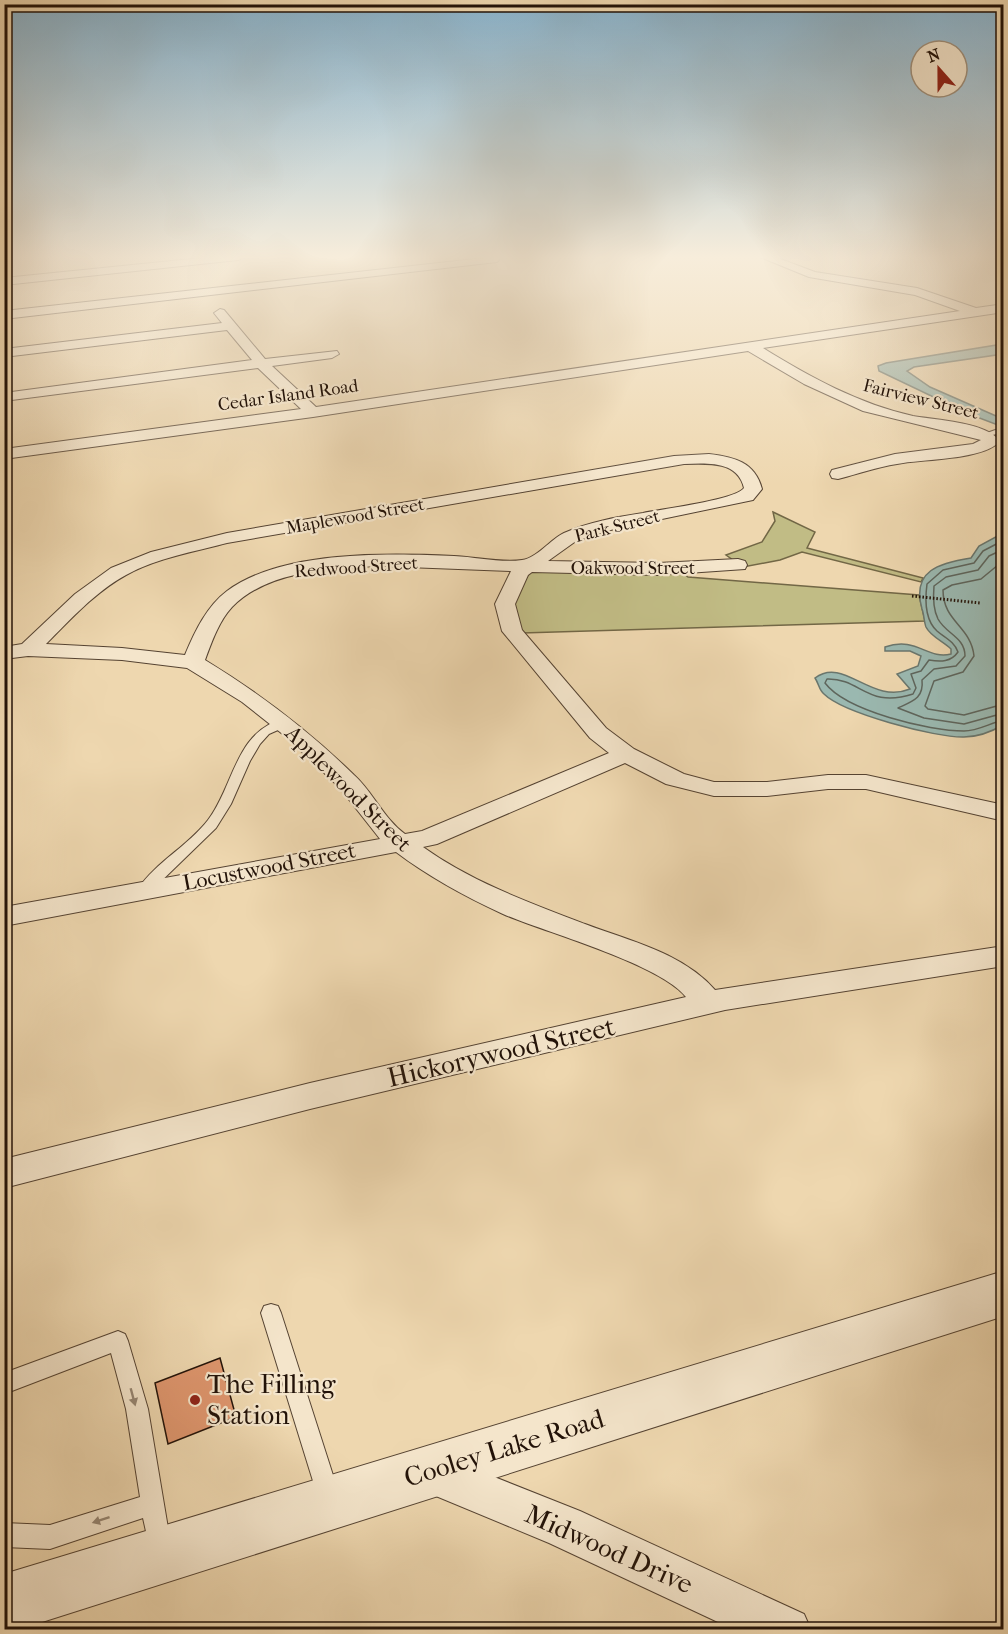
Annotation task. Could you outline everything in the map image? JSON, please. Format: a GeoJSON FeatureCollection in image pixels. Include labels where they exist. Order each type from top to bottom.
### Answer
{"type":"FeatureCollection","features":[{"type":"Feature","properties":{"kind":"street"},"geometry":{"type":"LineString","coordinates":[[4,353],[169,333]]}},
{"type":"Feature","properties":{"kind":"street"},"geometry":{"type":"LineString","coordinates":[[236,333],[261,363],[313,412]]}},
{"type":"Feature","properties":{"kind":"street","name":"Cedar Island Road"},"geometry":{"type":"LineString","coordinates":[[4,454],[313,412],[834,333]]}},
{"type":"Feature","properties":{"kind":"street","name":"Fairview Street"},"geometry":{"type":"LineString","coordinates":[[750,346],[858,406],[993,434]]}},
{"type":"Feature","properties":{"kind":"street"},"geometry":{"type":"LineString","coordinates":[[4,398],[332,354]]}},
{"type":"Feature","properties":{"kind":"street"},"geometry":{"type":"LineString","coordinates":[[838,474],[895,459],[977,448],[992,441],[993,434]]}},
{"type":"Feature","properties":{"kind":"street","name":"Maplewood Street"},"geometry":{"type":"LineString","coordinates":[[16,652],[118,572],[162,554],[227,538],[692,458],[714,459]]}},
{"type":"Feature","properties":{"kind":"street","name":"Park Street"},"geometry":{"type":"LineString","coordinates":[[714,459],[744,470],[753,481],[753,489],[747,496],[611,524],[570,537],[520,572],[505,604],[512,630],[598,734],[626,754],[675,779],[714,789],[767,789],[828,782],[866,782],[1004,813]]}},
{"type":"Feature","properties":{"kind":"street","name":"Redwood Street"},"geometry":{"type":"LineString","coordinates":[[193,662],[211,618],[241,590],[280,573],[317,566],[397,560],[528,566]]}},
{"type":"Feature","properties":{"kind":"street","name":"Oakwood Street"},"geometry":{"type":"LineString","coordinates":[[528,566],[677,570],[738,565]]}},
{"type":"Feature","properties":{"kind":"street","name":"Applewood Street"},"geometry":{"type":"LineString","coordinates":[[16,652],[122,654],[193,662],[250,697],[283,723],[348,782],[392,837],[432,866],[513,907],[658,963],[690,981],[708,1003]]}},
{"type":"Feature","properties":{"kind":"street","name":"Locustwood Street"},"geometry":{"type":"LineString","coordinates":[[4,917],[428,838],[626,754]]}},
{"type":"Feature","properties":{"kind":"street","name":"Hickorywood Street"},"geometry":{"type":"LineString","coordinates":[[4,1174],[310,1096],[708,1003],[1004,956]]}},
{"type":"Feature","properties":{"kind":"street","name":"Cooley Lake Road"},"geometry":{"type":"LineString","coordinates":[[4,1604],[1004,1293]]}},
{"type":"Feature","properties":{"kind":"street","name":"Midwood Drive"},"geometry":{"type":"LineString","coordinates":[[428,1472],[564,1527],[788,1629]]}},
{"type":"Feature","properties":{"kind":"lane"},"geometry":{"type":"LineString","coordinates":[[145,889],[158,873],[195,842],[219,815],[252,747],[264,733],[283,723]]}},
{"type":"Feature","properties":{"kind":"lane"},"geometry":{"type":"LineString","coordinates":[[271,1313],[331,1502]]}},
{"type":"Feature","properties":{"kind":"lane"},"geometry":{"type":"LineString","coordinates":[[4,1384],[118,1341],[137,1409],[160,1555]]}},
{"type":"Feature","properties":{"kind":"lane"},"geometry":{"type":"LineString","coordinates":[[4,1535],[50,1536],[152,1504]]}},
{"type":"Feature","properties":{"kind":"path"},"geometry":{"type":"LineString","coordinates":[[912,596],[980,603]]}},
{"type":"Feature","properties":{"kind":"shaded area"},"geometry":{"type":"Polygon","coordinates":[[[773,512],[815,532],[807,548],[923,578],[921,582],[802,552],[780,560],[743,567],[726,555],[762,542],[775,521],[773,512]]]}},
{"type":"Feature","properties":{"kind":"shaded area"},"geometry":{"type":"Polygon","coordinates":[[[535,569],[683,573],[688,577],[919,595],[925,621],[522,633],[513,599],[523,580],[535,569]]]}},
{"type":"Feature","properties":{"kind":"water"},"geometry":{"type":"Polygon","coordinates":[[[1003,344],[1003,354],[914,367],[907,371],[930,387],[1003,419],[1003,427],[969,414],[879,371],[878,366],[886,363],[1003,344]]]}},
{"type":"Feature","properties":{"kind":"water"},"geometry":{"type":"Polygon","coordinates":[[[1003,533],[1003,725],[985,734],[969,737],[933,733],[891,723],[850,709],[822,692],[815,678],[826,673],[848,676],[883,691],[896,692],[910,689],[897,674],[918,666],[921,656],[910,651],[885,651],[885,647],[905,644],[935,654],[951,654],[951,649],[926,627],[920,596],[924,577],[939,566],[971,558],[979,546],[1003,533]]]}},
{"type":"Feature","properties":{"kind":"building","name":"The Filling Station"},"geometry":{"type":"Polygon","coordinates":[[[220,1358],[236,1417],[168,1444],[155,1383],[220,1358]]]}},
{"type":"Feature","properties":{"kind":"place","name":"The Filling Station"},"geometry":{"type":"Point","coordinates":[195,1400]}}]}
